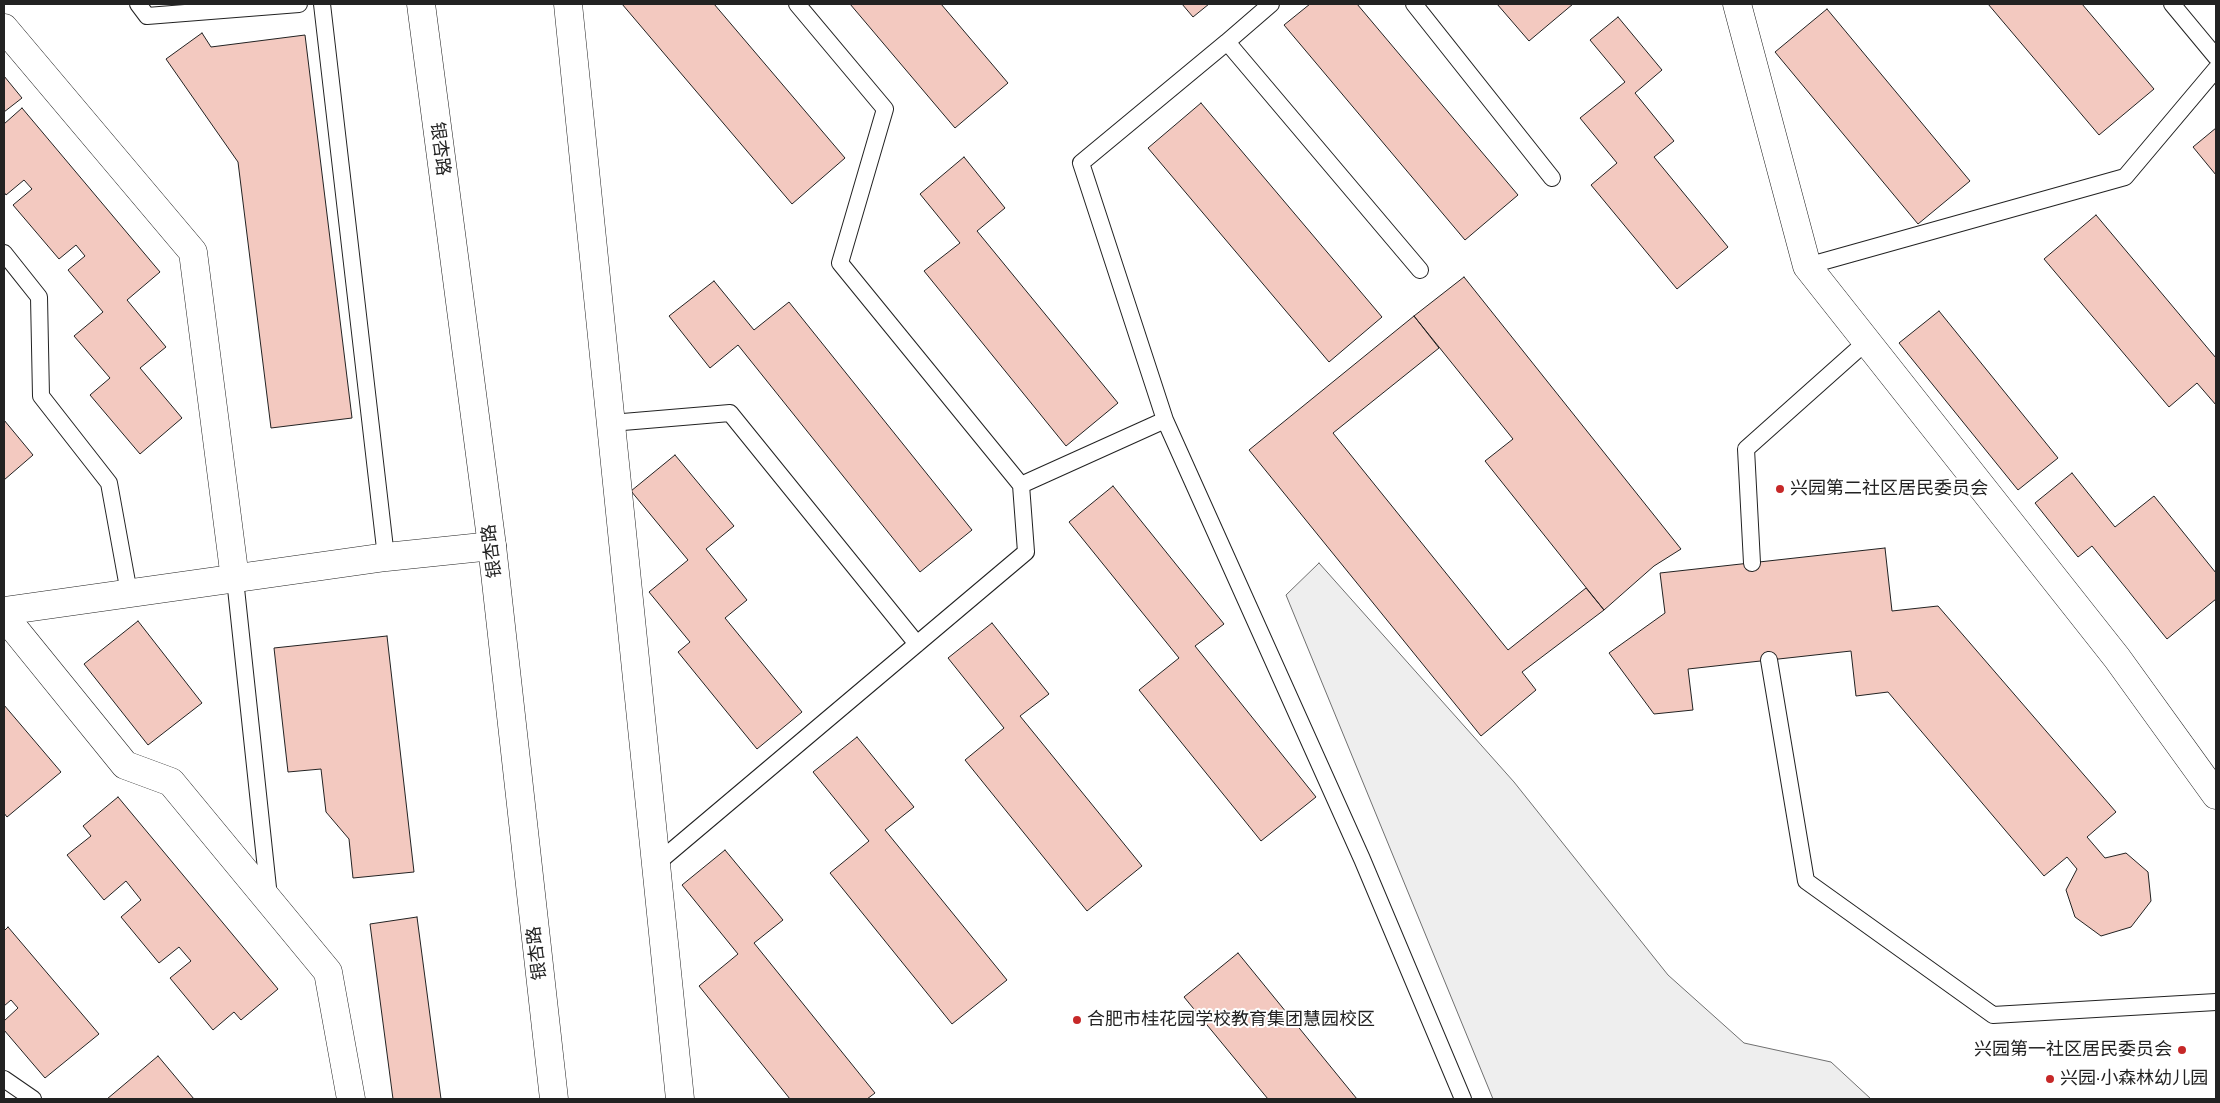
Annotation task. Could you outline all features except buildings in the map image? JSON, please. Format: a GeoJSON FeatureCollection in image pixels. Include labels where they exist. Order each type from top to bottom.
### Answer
{"type":"FeatureCollection","features":[{"type":"Feature","properties":{"kind":"street","name":"银杏路"},"geometry":{"type":"LineString","coordinates":[[421,4],[492,546],[554,1099]]}},
{"type":"Feature","properties":{"kind":"street"},"geometry":{"type":"LineString","coordinates":[[568,4],[680,1099]]}},
{"type":"Feature","properties":{"kind":"street"},"geometry":{"type":"LineString","coordinates":[[1736,4],[1806,266],[2117,658],[2216,795]]}},
{"type":"Feature","properties":{"kind":"street"},"geometry":{"type":"LineString","coordinates":[[4,28],[193,252],[235,579]]}},
{"type":"Feature","properties":{"kind":"street"},"geometry":{"type":"LineString","coordinates":[[4,611],[386,557],[492,546]]}},
{"type":"Feature","properties":{"kind":"street"},"geometry":{"type":"LineString","coordinates":[[4,616],[125,765],[171,782],[328,972],[351,1099]]}},
{"type":"Feature","properties":{"kind":"lane"},"geometry":{"type":"LineString","coordinates":[[138,4],[147,16],[299,4]]}},
{"type":"Feature","properties":{"kind":"lane"},"geometry":{"type":"LineString","coordinates":[[322,4],[386,557]]}},
{"type":"Feature","properties":{"kind":"lane"},"geometry":{"type":"LineString","coordinates":[[656,864],[1026,552],[1020,485],[840,263],[885,109],[797,4]]}},
{"type":"Feature","properties":{"kind":"lane"},"geometry":{"type":"LineString","coordinates":[[1271,4],[1081,163],[1164,420],[1362,859],[1463,1099]]}},
{"type":"Feature","properties":{"kind":"lane"},"geometry":{"type":"LineString","coordinates":[[1414,4],[1552,178]]}},
{"type":"Feature","properties":{"kind":"lane"},"geometry":{"type":"LineString","coordinates":[[2172,4],[2216,57]]}},
{"type":"Feature","properties":{"kind":"lane"},"geometry":{"type":"LineString","coordinates":[[1227,42],[1420,270]]}},
{"type":"Feature","properties":{"kind":"lane"},"geometry":{"type":"LineString","coordinates":[[1806,266],[2125,177],[2216,70]]}},
{"type":"Feature","properties":{"kind":"lane"},"geometry":{"type":"LineString","coordinates":[[4,253],[39,297],[41,396],[109,483],[129,593]]}},
{"type":"Feature","properties":{"kind":"lane"},"geometry":{"type":"LineString","coordinates":[[1752,563],[1746,449],[1866,342]]}},
{"type":"Feature","properties":{"kind":"lane"},"geometry":{"type":"LineString","coordinates":[[611,423],[730,413],[917,644]]}},
{"type":"Feature","properties":{"kind":"lane"},"geometry":{"type":"LineString","coordinates":[[1020,485],[1164,420]]}},
{"type":"Feature","properties":{"kind":"lane"},"geometry":{"type":"LineString","coordinates":[[235,579],[270,901]]}},
{"type":"Feature","properties":{"kind":"lane"},"geometry":{"type":"LineString","coordinates":[[1768,660],[1806,881],[1993,1015],[2216,1002]]}},
{"type":"Feature","properties":{"kind":"lane"},"geometry":{"type":"LineString","coordinates":[[4,1079],[33,1099]]}},
{"type":"Feature","properties":{"kind":"shaded area"},"geometry":{"type":"Polygon","coordinates":[[[1319,563],[1514,782],[1668,975],[1744,1043],[1831,1062],[1871,1099],[1493,1099],[1286,595],[1319,563]]]}},
{"type":"Feature","properties":{"kind":"place","name":"兴园第二社区居民委员会"},"geometry":{"type":"Point","coordinates":[1780,489]}},
{"type":"Feature","properties":{"kind":"place","name":"合肥市桂花园学校教育集团慧园校区"},"geometry":{"type":"Point","coordinates":[1077,1020]}},
{"type":"Feature","properties":{"kind":"place","name":"兴园第一社区居民委员会"},"geometry":{"type":"Point","coordinates":[2182,1050]}},
{"type":"Feature","properties":{"kind":"place","name":"兴园·小森林幼儿园"},"geometry":{"type":"Point","coordinates":[2050,1079]}}]}
